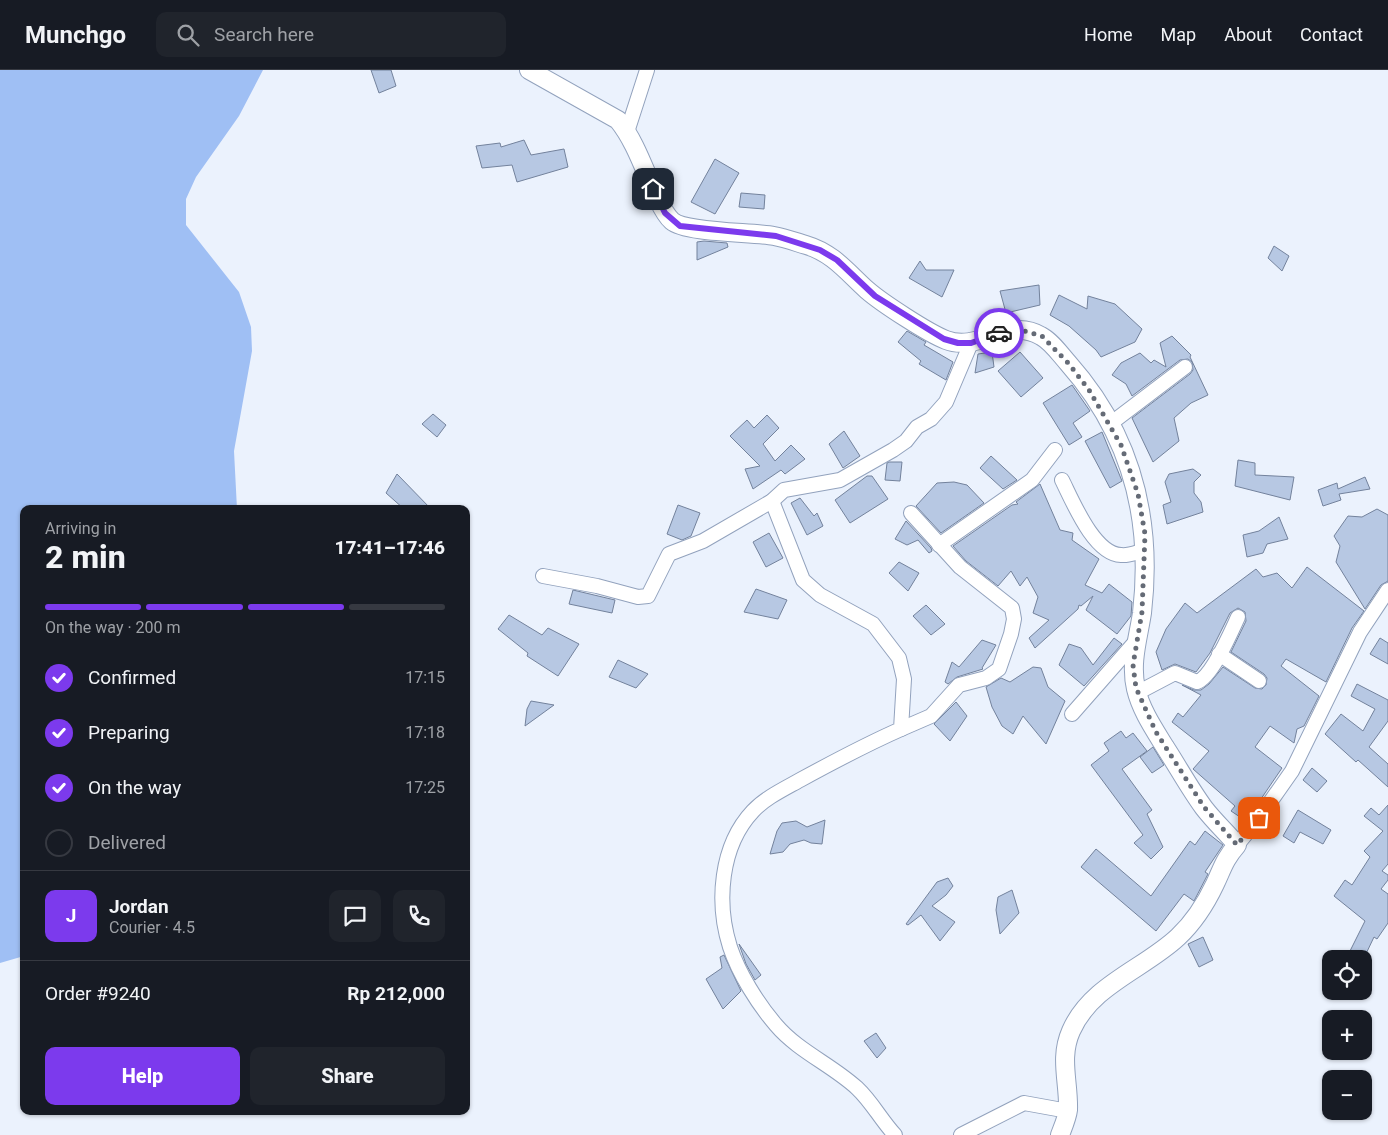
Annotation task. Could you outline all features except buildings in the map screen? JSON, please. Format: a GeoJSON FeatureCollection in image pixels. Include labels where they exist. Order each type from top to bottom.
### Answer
{"type":"FeatureCollection","features":[{"type":"Feature","properties":{"kind":"street"},"geometry":{"type":"LineString","coordinates":[[529,70],[611,115],[627,132],[661,205],[672,221],[680,226],[694,229],[776,236],[820,250],[837,260],[875,296],[936,334],[958,343],[971,343],[1008,329],[1029,331],[1042,336],[1069,364],[1110,424],[1121,445],[1138,494],[1145,534],[1145,550],[1142,612],[1133,665],[1137,693],[1156,732],[1204,807],[1237,845]]}},
{"type":"Feature","properties":{"kind":"street"},"geometry":{"type":"LineString","coordinates":[[627,132],[647,70]]}},
{"type":"Feature","properties":{"kind":"street"},"geometry":{"type":"LineString","coordinates":[[543,576],[646,597],[652,592],[669,554],[703,540],[772,501],[784,490],[840,480],[906,441],[918,427],[931,419],[946,402],[971,343]]}},
{"type":"Feature","properties":{"kind":"street"},"geometry":{"type":"LineString","coordinates":[[1110,424],[1185,367]]}},
{"type":"Feature","properties":{"kind":"street"},"geometry":{"type":"LineString","coordinates":[[939,545],[1032,480],[1055,450]]}},
{"type":"Feature","properties":{"kind":"street"},"geometry":{"type":"LineString","coordinates":[[1062,480],[1079,514],[1100,545],[1106,550],[1123,556],[1145,550]]}},
{"type":"Feature","properties":{"kind":"street"},"geometry":{"type":"LineString","coordinates":[[772,501],[803,580],[820,595],[873,624],[899,658],[904,679],[901,729]]}},
{"type":"Feature","properties":{"kind":"street"},"geometry":{"type":"LineString","coordinates":[[895,1135],[856,1088],[788,1036],[777,1026],[760,1003],[730,947],[725,921],[723,893],[729,850],[740,826],[754,810],[772,796],[833,762],[932,716],[959,685],[986,678],[999,669],[1011,634],[1014,619],[1012,608],[960,568],[911,513]]}},
{"type":"Feature","properties":{"kind":"street"},"geometry":{"type":"LineString","coordinates":[[1060,1135],[1068,1111],[1064,1048],[1071,1029],[1084,1010],[1103,990],[1178,937],[1201,909],[1222,870],[1225,859],[1259,818],[1292,771],[1360,632],[1388,590]]}},
{"type":"Feature","properties":{"kind":"street"},"geometry":{"type":"LineString","coordinates":[[1137,693],[1175,673],[1200,682],[1219,654],[1238,617]]}},
{"type":"Feature","properties":{"kind":"street"},"geometry":{"type":"LineString","coordinates":[[1072,714],[1136,641]]}},
{"type":"Feature","properties":{"kind":"street"},"geometry":{"type":"LineString","coordinates":[[1219,654],[1259,681]]}},
{"type":"Feature","properties":{"kind":"street"},"geometry":{"type":"LineString","coordinates":[[961,1135],[1024,1103],[1068,1111]]}},
{"type":"Feature","properties":{"kind":"shaded area"},"geometry":{"type":"Polygon","coordinates":[[[0,70],[263,70],[239,116],[196,177],[186,199],[186,225],[239,292],[251,327],[252,351],[234,451],[237,505],[20,505],[20,957],[0,963],[0,70]]]}},
{"type":"Feature","properties":{"kind":"way so far"},"geometry":{"type":"LineString","coordinates":[[999,333],[1008,329],[1017,329],[1042,336],[1069,364],[1089,390],[1110,424],[1121,445],[1138,494],[1145,534],[1142,612],[1133,665],[1139,699],[1146,716],[1204,807],[1237,845],[1259,818]]}},
{"type":"Feature","properties":{"kind":"route"},"geometry":{"type":"LineString","coordinates":[[653,189],[665,213],[680,226],[701,230],[728,230],[776,236],[820,250],[837,260],[875,296],[944,339],[958,343],[971,343],[999,333]]}}]}
